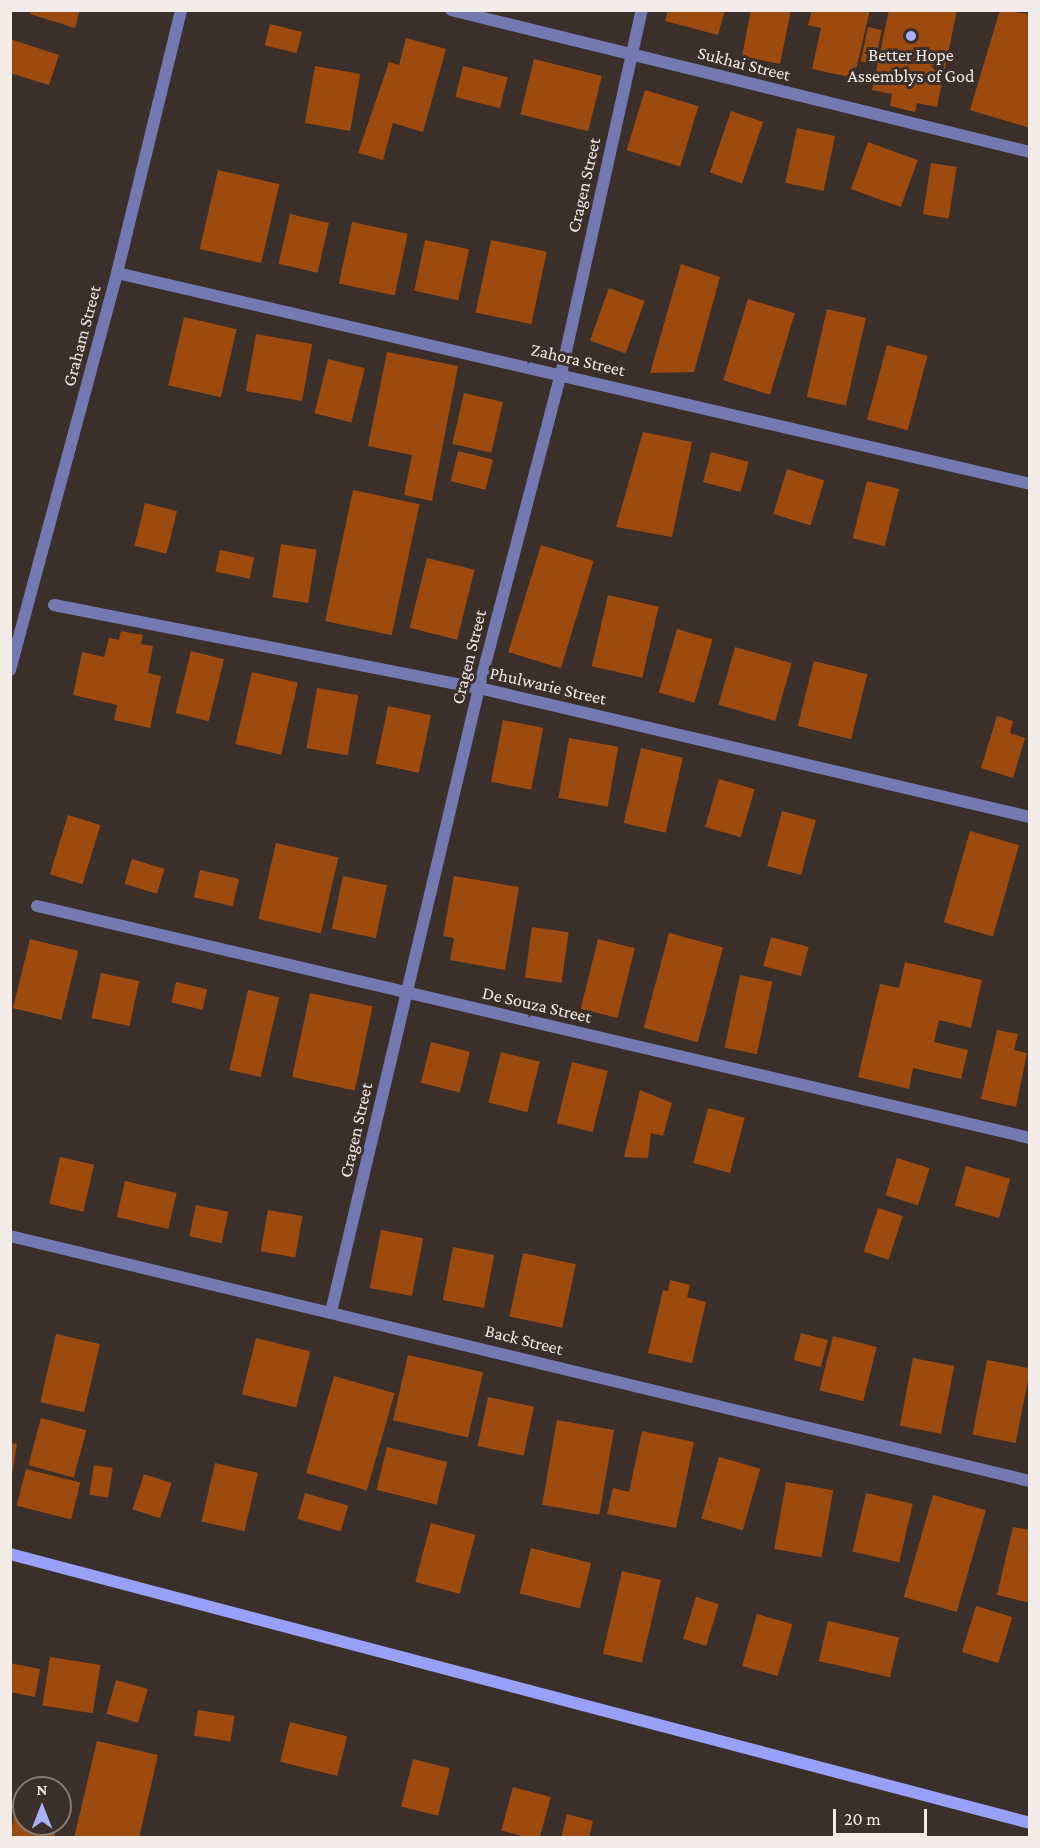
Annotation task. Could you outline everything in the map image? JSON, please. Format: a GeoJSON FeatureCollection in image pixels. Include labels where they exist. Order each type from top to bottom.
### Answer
{"type":"FeatureCollection","features":[{"type":"Feature","properties":{"kind":"main road"},"geometry":{"type":"LineString","coordinates":[[10,1554],[1029,1823]]}},
{"type":"Feature","properties":{"kind":"street","name":"Graham Street"},"geometry":{"type":"LineString","coordinates":[[10,670],[117,273],[181,10]]}},
{"type":"Feature","properties":{"kind":"street","name":"Sukhai Street"},"geometry":{"type":"LineString","coordinates":[[451,10],[1029,152]]}},
{"type":"Feature","properties":{"kind":"street","name":"Cragen Street"},"geometry":{"type":"LineString","coordinates":[[332,1312],[479,688],[561,374],[642,10]]}},
{"type":"Feature","properties":{"kind":"street","name":"Zahora Street"},"geometry":{"type":"LineString","coordinates":[[117,273],[1029,484]]}},
{"type":"Feature","properties":{"kind":"street","name":"Phulwarie Street"},"geometry":{"type":"LineString","coordinates":[[54,605],[479,688],[1029,817]]}},
{"type":"Feature","properties":{"kind":"street","name":"De Souza Street"},"geometry":{"type":"LineString","coordinates":[[37,906],[1029,1138]]}},
{"type":"Feature","properties":{"kind":"street","name":"Back Street"},"geometry":{"type":"LineString","coordinates":[[10,1236],[1029,1481]]}},
{"type":"Feature","properties":{"kind":"building"},"geometry":{"type":"Polygon","coordinates":[[[31,10],[80,10],[75,28],[30,14],[31,10]]]}},
{"type":"Feature","properties":{"kind":"building"},"geometry":{"type":"Polygon","coordinates":[[[668,10],[725,10],[718,35],[665,21],[668,10]]]}},
{"type":"Feature","properties":{"kind":"building"},"geometry":{"type":"Polygon","coordinates":[[[751,10],[791,10],[780,64],[742,56],[751,10]]]}},
{"type":"Feature","properties":{"kind":"building"},"geometry":{"type":"Polygon","coordinates":[[[812,10],[870,10],[854,78],[812,69],[821,28],[808,25],[812,10]]]}},
{"type":"Feature","properties":{"kind":"building"},"geometry":{"type":"Polygon","coordinates":[[[889,10],[957,10],[937,107],[917,103],[915,112],[890,106],[892,94],[872,90],[889,10]]]}},
{"type":"Feature","properties":{"kind":"building"},"geometry":{"type":"Polygon","coordinates":[[[1000,10],[1030,14],[1030,128],[970,110],[1000,10]]]}},
{"type":"Feature","properties":{"kind":"building"},"geometry":{"type":"Polygon","coordinates":[[[270,24],[302,32],[297,53],[265,45],[270,24]]]}},
{"type":"Feature","properties":{"kind":"building"},"geometry":{"type":"Polygon","coordinates":[[[868,27],[882,30],[874,64],[861,61],[868,27]]]}},
{"type":"Feature","properties":{"kind":"building"},"geometry":{"type":"Polygon","coordinates":[[[406,38],[446,49],[423,132],[393,123],[383,160],[358,153],[389,62],[399,65],[406,38]]]}},
{"type":"Feature","properties":{"kind":"building"},"geometry":{"type":"Polygon","coordinates":[[[10,39],[59,55],[49,85],[10,73],[10,39]]]}},
{"type":"Feature","properties":{"kind":"building"},"geometry":{"type":"Polygon","coordinates":[[[534,59],[602,76],[588,131],[520,114],[534,59]]]}},
{"type":"Feature","properties":{"kind":"building"},"geometry":{"type":"Polygon","coordinates":[[[315,66],[360,74],[350,131],[305,123],[315,66]]]}},
{"type":"Feature","properties":{"kind":"building"},"geometry":{"type":"Polygon","coordinates":[[[463,66],[508,77],[500,108],[455,97],[463,66]]]}},
{"type":"Feature","properties":{"kind":"building"},"geometry":{"type":"Polygon","coordinates":[[[645,90],[699,106],[680,167],[627,150],[645,90]]]}},
{"type":"Feature","properties":{"kind":"building"},"geometry":{"type":"Polygon","coordinates":[[[731,111],[763,122],[742,184],[710,172],[731,111]]]}},
{"type":"Feature","properties":{"kind":"building"},"geometry":{"type":"Polygon","coordinates":[[[797,128],[835,136],[824,191],[785,183],[797,128]]]}},
{"type":"Feature","properties":{"kind":"building"},"geometry":{"type":"Polygon","coordinates":[[[868,142],[918,160],[901,207],[851,189],[868,142]]]}},
{"type":"Feature","properties":{"kind":"building"},"geometry":{"type":"Polygon","coordinates":[[[931,163],[957,167],[949,218],[923,214],[931,163]]]}},
{"type":"Feature","properties":{"kind":"building"},"geometry":{"type":"Polygon","coordinates":[[[218,170],[279,184],[261,263],[200,249],[218,170]]]}},
{"type":"Feature","properties":{"kind":"building"},"geometry":{"type":"Polygon","coordinates":[[[290,214],[329,223],[318,273],[279,264],[290,214]]]}},
{"type":"Feature","properties":{"kind":"building"},"geometry":{"type":"Polygon","coordinates":[[[352,222],[408,234],[395,295],[339,284],[352,222]]]}},
{"type":"Feature","properties":{"kind":"building"},"geometry":{"type":"Polygon","coordinates":[[[425,240],[469,249],[458,300],[414,291],[425,240]]]}},
{"type":"Feature","properties":{"kind":"building"},"geometry":{"type":"Polygon","coordinates":[[[491,240],[547,252],[531,324],[476,312],[491,240]]]}},
{"type":"Feature","properties":{"kind":"building"},"geometry":{"type":"Polygon","coordinates":[[[681,264],[720,277],[694,372],[650,373],[681,264]]]}},
{"type":"Feature","properties":{"kind":"building"},"geometry":{"type":"Polygon","coordinates":[[[609,288],[645,301],[626,354],[590,341],[609,288]]]}},
{"type":"Feature","properties":{"kind":"building"},"geometry":{"type":"Polygon","coordinates":[[[748,299],[795,313],[770,395],[723,380],[748,299]]]}},
{"type":"Feature","properties":{"kind":"building"},"geometry":{"type":"Polygon","coordinates":[[[827,309],[866,318],[846,406],[807,397],[827,309]]]}},
{"type":"Feature","properties":{"kind":"building"},"geometry":{"type":"Polygon","coordinates":[[[184,317],[237,329],[221,397],[168,385],[184,317]]]}},
{"type":"Feature","properties":{"kind":"building"},"geometry":{"type":"Polygon","coordinates":[[[256,334],[312,344],[302,401],[246,391],[256,334]]]}},
{"type":"Feature","properties":{"kind":"building"},"geometry":{"type":"Polygon","coordinates":[[[887,345],[928,356],[908,430],[867,419],[887,345]]]}},
{"type":"Feature","properties":{"kind":"building"},"geometry":{"type":"Polygon","coordinates":[[[387,352],[458,366],[432,501],[404,495],[412,455],[368,446],[387,352]]]}},
{"type":"Feature","properties":{"kind":"building"},"geometry":{"type":"Polygon","coordinates":[[[328,359],[365,368],[351,423],[314,413],[328,359]]]}},
{"type":"Feature","properties":{"kind":"building"},"geometry":{"type":"Polygon","coordinates":[[[464,393],[503,402],[491,453],[452,444],[464,393]]]}},
{"type":"Feature","properties":{"kind":"building"},"geometry":{"type":"Polygon","coordinates":[[[643,432],[692,442],[672,537],[616,527],[643,432]]]}},
{"type":"Feature","properties":{"kind":"building"},"geometry":{"type":"Polygon","coordinates":[[[458,451],[493,460],[485,490],[451,481],[458,451]]]}},
{"type":"Feature","properties":{"kind":"building"},"geometry":{"type":"Polygon","coordinates":[[[711,452],[749,462],[741,492],[703,482],[711,452]]]}},
{"type":"Feature","properties":{"kind":"building"},"geometry":{"type":"Polygon","coordinates":[[[787,469],[824,480],[811,525],[773,514],[787,469]]]}},
{"type":"Feature","properties":{"kind":"building"},"geometry":{"type":"Polygon","coordinates":[[[867,481],[899,489],[885,546],[853,538],[867,481]]]}},
{"type":"Feature","properties":{"kind":"building"},"geometry":{"type":"Polygon","coordinates":[[[353,490],[420,504],[392,635],[325,621],[353,490]]]}},
{"type":"Feature","properties":{"kind":"building"},"geometry":{"type":"Polygon","coordinates":[[[145,503],[177,511],[166,554],[134,546],[145,503]]]}},
{"type":"Feature","properties":{"kind":"building"},"geometry":{"type":"Polygon","coordinates":[[[281,544],[317,550],[308,603],[273,597],[281,544]]]}},
{"type":"Feature","properties":{"kind":"building"},"geometry":{"type":"Polygon","coordinates":[[[541,545],[594,561],[561,668],[508,652],[541,545]]]}},
{"type":"Feature","properties":{"kind":"building"},"geometry":{"type":"Polygon","coordinates":[[[220,550],[254,557],[250,579],[215,572],[220,550]]]}},
{"type":"Feature","properties":{"kind":"building"},"geometry":{"type":"Polygon","coordinates":[[[427,558],[475,570],[457,640],[410,628],[427,558]]]}},
{"type":"Feature","properties":{"kind":"building"},"geometry":{"type":"Polygon","coordinates":[[[608,595],[659,607],[642,678],[592,666],[608,595]]]}},
{"type":"Feature","properties":{"kind":"building"},"geometry":{"type":"Polygon","coordinates":[[[677,629],[713,639],[694,703],[659,692],[677,629]]]}},
{"type":"Feature","properties":{"kind":"building"},"geometry":{"type":"Polygon","coordinates":[[[121,631],[143,635],[141,644],[153,646],[148,673],[161,676],[150,728],[114,720],[117,705],[73,695],[82,652],[104,657],[109,638],[119,640],[121,631]]]}},
{"type":"Feature","properties":{"kind":"building"},"geometry":{"type":"Polygon","coordinates":[[[735,647],[792,663],[775,721],[718,705],[735,647]]]}},
{"type":"Feature","properties":{"kind":"building"},"geometry":{"type":"Polygon","coordinates":[[[191,651],[224,659],[209,721],[176,713],[191,651]]]}},
{"type":"Feature","properties":{"kind":"building"},"geometry":{"type":"Polygon","coordinates":[[[814,661],[867,674],[851,739],[798,726],[814,661]]]}},
{"type":"Feature","properties":{"kind":"building"},"geometry":{"type":"Polygon","coordinates":[[[252,672],[298,683],[281,755],[235,744],[252,672]]]}},
{"type":"Feature","properties":{"kind":"building"},"geometry":{"type":"Polygon","coordinates":[[[317,688],[358,695],[348,755],[306,748],[317,688]]]}},
{"type":"Feature","properties":{"kind":"building"},"geometry":{"type":"Polygon","coordinates":[[[388,706],[431,715],[419,773],[376,764],[388,706]]]}},
{"type":"Feature","properties":{"kind":"building"},"geometry":{"type":"Polygon","coordinates":[[[997,716],[1013,721],[1010,733],[1025,738],[1013,778],[981,768],[997,716]]]}},
{"type":"Feature","properties":{"kind":"building"},"geometry":{"type":"Polygon","coordinates":[[[503,720],[543,728],[531,790],[491,782],[503,720]]]}},
{"type":"Feature","properties":{"kind":"building"},"geometry":{"type":"Polygon","coordinates":[[[569,738],[618,747],[608,807],[558,798],[569,738]]]}},
{"type":"Feature","properties":{"kind":"building"},"geometry":{"type":"Polygon","coordinates":[[[641,748],[683,758],[666,833],[624,823],[641,748]]]}},
{"type":"Feature","properties":{"kind":"building"},"geometry":{"type":"Polygon","coordinates":[[[719,779],[755,789],[741,837],[705,827],[719,779]]]}},
{"type":"Feature","properties":{"kind":"building"},"geometry":{"type":"Polygon","coordinates":[[[782,811],[816,820],[801,875],[767,866],[782,811]]]}},
{"type":"Feature","properties":{"kind":"building"},"geometry":{"type":"Polygon","coordinates":[[[68,815],[101,825],[82,884],[50,874],[68,815]]]}},
{"type":"Feature","properties":{"kind":"building"},"geometry":{"type":"Polygon","coordinates":[[[970,831],[1019,845],[993,936],[944,922],[970,831]]]}},
{"type":"Feature","properties":{"kind":"building"},"geometry":{"type":"Polygon","coordinates":[[[276,843],[338,857],[321,933],[258,919],[276,843]]]}},
{"type":"Feature","properties":{"kind":"building"},"geometry":{"type":"Polygon","coordinates":[[[132,859],[165,869],[157,894],[124,884],[132,859]]]}},
{"type":"Feature","properties":{"kind":"building"},"geometry":{"type":"Polygon","coordinates":[[[200,870],[239,879],[233,906],[194,897],[200,870]]]}},
{"type":"Feature","properties":{"kind":"building"},"geometry":{"type":"Polygon","coordinates":[[[343,876],[387,885],[376,938],[332,929],[343,876]]]}},
{"type":"Feature","properties":{"kind":"building"},"geometry":{"type":"Polygon","coordinates":[[[454,876],[519,887],[505,970],[450,960],[454,938],[443,936],[454,876]]]}},
{"type":"Feature","properties":{"kind":"building"},"geometry":{"type":"Polygon","coordinates":[[[532,927],[569,932],[562,983],[525,978],[532,927]]]}},
{"type":"Feature","properties":{"kind":"building"},"geometry":{"type":"Polygon","coordinates":[[[669,933],[723,947],[698,1042],[644,1028],[669,933]]]}},
{"type":"Feature","properties":{"kind":"building"},"geometry":{"type":"Polygon","coordinates":[[[771,937],[809,947],[801,976],[763,966],[771,937]]]}},
{"type":"Feature","properties":{"kind":"building"},"geometry":{"type":"Polygon","coordinates":[[[30,939],[79,951],[61,1020],[13,1008],[30,939]]]}},
{"type":"Feature","properties":{"kind":"building"},"geometry":{"type":"Polygon","coordinates":[[[598,939],[635,948],[617,1018],[581,1009],[598,939]]]}},
{"type":"Feature","properties":{"kind":"building"},"geometry":{"type":"Polygon","coordinates":[[[905,962],[982,980],[971,1028],[939,1020],[934,1042],[968,1050],[961,1079],[913,1068],[909,1089],[858,1077],[880,984],[899,988],[905,962]]]}},
{"type":"Feature","properties":{"kind":"building"},"geometry":{"type":"Polygon","coordinates":[[[101,973],[139,981],[130,1026],[91,1018],[101,973]]]}},
{"type":"Feature","properties":{"kind":"building"},"geometry":{"type":"Polygon","coordinates":[[[740,975],[772,982],[757,1054],[725,1047],[740,975]]]}},
{"type":"Feature","properties":{"kind":"building"},"geometry":{"type":"Polygon","coordinates":[[[176,982],[207,989],[202,1010],[171,1002],[176,982]]]}},
{"type":"Feature","properties":{"kind":"building"},"geometry":{"type":"Polygon","coordinates":[[[248,990],[279,997],[261,1077],[230,1070],[248,990]]]}},
{"type":"Feature","properties":{"kind":"building"},"geometry":{"type":"Polygon","coordinates":[[[310,993],[373,1006],[355,1090],[292,1077],[310,993]]]}},
{"type":"Feature","properties":{"kind":"building"},"geometry":{"type":"Polygon","coordinates":[[[997,1030],[1018,1034],[1014,1050],[1027,1053],[1016,1107],[981,1099],[997,1030]]]}},
{"type":"Feature","properties":{"kind":"building"},"geometry":{"type":"Polygon","coordinates":[[[431,1042],[470,1052],[460,1092],[421,1083],[431,1042]]]}},
{"type":"Feature","properties":{"kind":"building"},"geometry":{"type":"Polygon","coordinates":[[[501,1052],[540,1062],[527,1112],[488,1102],[501,1052]]]}},
{"type":"Feature","properties":{"kind":"building"},"geometry":{"type":"Polygon","coordinates":[[[572,1062],[608,1071],[593,1132],[557,1123],[572,1062]]]}},
{"type":"Feature","properties":{"kind":"building"},"geometry":{"type":"Polygon","coordinates":[[[640,1090],[672,1103],[663,1136],[651,1133],[648,1158],[624,1157],[640,1090]]]}},
{"type":"Feature","properties":{"kind":"building"},"geometry":{"type":"Polygon","coordinates":[[[708,1108],[745,1118],[730,1173],[693,1163],[708,1108]]]}},
{"type":"Feature","properties":{"kind":"building"},"geometry":{"type":"Polygon","coordinates":[[[60,1157],[94,1165],[83,1212],[49,1204],[60,1157]]]}},
{"type":"Feature","properties":{"kind":"building"},"geometry":{"type":"Polygon","coordinates":[[[897,1158],[930,1168],[918,1205],[886,1195],[897,1158]]]}},
{"type":"Feature","properties":{"kind":"building"},"geometry":{"type":"Polygon","coordinates":[[[966,1166],[1010,1179],[999,1218],[955,1205],[966,1166]]]}},
{"type":"Feature","properties":{"kind":"building"},"geometry":{"type":"Polygon","coordinates":[[[125,1181],[177,1193],[168,1229],[117,1217],[125,1181]]]}},
{"type":"Feature","properties":{"kind":"building"},"geometry":{"type":"Polygon","coordinates":[[[196,1205],[228,1212],[222,1243],[189,1236],[196,1205]]]}},
{"type":"Feature","properties":{"kind":"building"},"geometry":{"type":"Polygon","coordinates":[[[878,1208],[903,1216],[889,1260],[864,1252],[878,1208]]]}},
{"type":"Feature","properties":{"kind":"building"},"geometry":{"type":"Polygon","coordinates":[[[268,1210],[302,1216],[295,1257],[261,1251],[268,1210]]]}},
{"type":"Feature","properties":{"kind":"building"},"geometry":{"type":"Polygon","coordinates":[[[381,1230],[423,1238],[412,1296],[370,1288],[381,1230]]]}},
{"type":"Feature","properties":{"kind":"building"},"geometry":{"type":"Polygon","coordinates":[[[453,1247],[494,1255],[484,1308],[443,1300],[453,1247]]]}},
{"type":"Feature","properties":{"kind":"building"},"geometry":{"type":"Polygon","coordinates":[[[523,1253],[576,1264],[562,1328],[509,1317],[523,1253]]]}},
{"type":"Feature","properties":{"kind":"building"},"geometry":{"type":"Polygon","coordinates":[[[670,1280],[690,1285],[687,1297],[706,1302],[692,1363],[648,1353],[663,1290],[668,1291],[670,1280]]]}},
{"type":"Feature","properties":{"kind":"building"},"geometry":{"type":"Polygon","coordinates":[[[801,1333],[828,1340],[821,1367],[794,1360],[801,1333]]]}},
{"type":"Feature","properties":{"kind":"building"},"geometry":{"type":"Polygon","coordinates":[[[56,1334],[100,1344],[84,1412],[40,1402],[56,1334]]]}},
{"type":"Feature","properties":{"kind":"building"},"geometry":{"type":"Polygon","coordinates":[[[833,1336],[877,1347],[863,1401],[819,1390],[833,1336]]]}},
{"type":"Feature","properties":{"kind":"building"},"geometry":{"type":"Polygon","coordinates":[[[256,1338],[310,1352],[296,1408],[242,1394],[256,1338]]]}},
{"type":"Feature","properties":{"kind":"building"},"geometry":{"type":"Polygon","coordinates":[[[408,1355],[483,1372],[468,1438],[393,1420],[408,1355]]]}},
{"type":"Feature","properties":{"kind":"building"},"geometry":{"type":"Polygon","coordinates":[[[913,1358],[954,1366],[941,1434],[900,1426],[913,1358]]]}},
{"type":"Feature","properties":{"kind":"building"},"geometry":{"type":"Polygon","coordinates":[[[987,1360],[1030,1368],[1016,1443],[972,1435],[987,1360]]]}},
{"type":"Feature","properties":{"kind":"building"},"geometry":{"type":"Polygon","coordinates":[[[334,1376],[395,1393],[367,1490],[306,1473],[334,1376]]]}},
{"type":"Feature","properties":{"kind":"building"},"geometry":{"type":"Polygon","coordinates":[[[488,1397],[534,1407],[524,1456],[478,1446],[488,1397]]]}},
{"type":"Feature","properties":{"kind":"building"},"geometry":{"type":"Polygon","coordinates":[[[41,1418],[86,1430],[74,1477],[28,1465],[41,1418]]]}},
{"type":"Feature","properties":{"kind":"building"},"geometry":{"type":"Polygon","coordinates":[[[557,1420],[614,1430],[599,1515],[542,1505],[557,1420]]]}},
{"type":"Feature","properties":{"kind":"building"},"geometry":{"type":"Polygon","coordinates":[[[642,1431],[694,1442],[676,1528],[607,1514],[613,1488],[629,1492],[642,1431]]]}},
{"type":"Feature","properties":{"kind":"building"},"geometry":{"type":"Polygon","coordinates":[[[10,1443],[17,1444],[12,1475],[10,1475],[10,1443]]]}},
{"type":"Feature","properties":{"kind":"building"},"geometry":{"type":"Polygon","coordinates":[[[387,1447],[447,1462],[437,1505],[376,1490],[387,1447]]]}},
{"type":"Feature","properties":{"kind":"building"},"geometry":{"type":"Polygon","coordinates":[[[719,1457],[760,1469],[743,1530],[701,1519],[719,1457]]]}},
{"type":"Feature","properties":{"kind":"building"},"geometry":{"type":"Polygon","coordinates":[[[215,1463],[258,1473],[244,1531],[202,1521],[215,1463]]]}},
{"type":"Feature","properties":{"kind":"building"},"geometry":{"type":"Polygon","coordinates":[[[94,1465],[113,1468],[108,1498],[89,1495],[94,1465]]]}},
{"type":"Feature","properties":{"kind":"building"},"geometry":{"type":"Polygon","coordinates":[[[26,1469],[80,1483],[71,1519],[17,1506],[26,1469]]]}},
{"type":"Feature","properties":{"kind":"building"},"geometry":{"type":"Polygon","coordinates":[[[144,1474],[172,1483],[160,1518],[133,1509],[144,1474]]]}},
{"type":"Feature","properties":{"kind":"building"},"geometry":{"type":"Polygon","coordinates":[[[786,1482],[833,1490],[821,1557],[774,1549],[786,1482]]]}},
{"type":"Feature","properties":{"kind":"building"},"geometry":{"type":"Polygon","coordinates":[[[305,1493],[348,1505],[341,1531],[298,1519],[305,1493]]]}},
{"type":"Feature","properties":{"kind":"building"},"geometry":{"type":"Polygon","coordinates":[[[866,1493],[913,1504],[899,1562],[853,1551],[866,1493]]]}},
{"type":"Feature","properties":{"kind":"building"},"geometry":{"type":"Polygon","coordinates":[[[933,1495],[986,1510],[957,1612],[904,1597],[933,1495]]]}},
{"type":"Feature","properties":{"kind":"building"},"geometry":{"type":"Polygon","coordinates":[[[431,1523],[475,1535],[460,1594],[415,1582],[431,1523]]]}},
{"type":"Feature","properties":{"kind":"building"},"geometry":{"type":"Polygon","coordinates":[[[1013,1527],[1030,1530],[1030,1603],[997,1595],[1013,1527]]]}},
{"type":"Feature","properties":{"kind":"building"},"geometry":{"type":"Polygon","coordinates":[[[531,1548],[591,1563],[580,1609],[520,1594],[531,1548]]]}},
{"type":"Feature","properties":{"kind":"building"},"geometry":{"type":"Polygon","coordinates":[[[622,1571],[661,1580],[642,1663],[603,1654],[622,1571]]]}},
{"type":"Feature","properties":{"kind":"building"},"geometry":{"type":"Polygon","coordinates":[[[696,1597],[719,1604],[706,1646],[683,1639],[696,1597]]]}},
{"type":"Feature","properties":{"kind":"building"},"geometry":{"type":"Polygon","coordinates":[[[976,1606],[1012,1617],[998,1663],[962,1652],[976,1606]]]}},
{"type":"Feature","properties":{"kind":"building"},"geometry":{"type":"Polygon","coordinates":[[[757,1614],[793,1624],[778,1676],[742,1666],[757,1614]]]}},
{"type":"Feature","properties":{"kind":"building"},"geometry":{"type":"Polygon","coordinates":[[[828,1621],[899,1637],[890,1677],[819,1661],[828,1621]]]}},
{"type":"Feature","properties":{"kind":"building"},"geometry":{"type":"Polygon","coordinates":[[[50,1657],[100,1665],[93,1713],[42,1705],[50,1657]]]}},
{"type":"Feature","properties":{"kind":"building"},"geometry":{"type":"Polygon","coordinates":[[[10,1663],[40,1669],[35,1697],[10,1692],[10,1663]]]}},
{"type":"Feature","properties":{"kind":"building"},"geometry":{"type":"Polygon","coordinates":[[[116,1680],[148,1689],[138,1723],[106,1714],[116,1680]]]}},
{"type":"Feature","properties":{"kind":"building"},"geometry":{"type":"Polygon","coordinates":[[[198,1710],[235,1716],[230,1741],[194,1736],[198,1710]]]}},
{"type":"Feature","properties":{"kind":"building"},"geometry":{"type":"Polygon","coordinates":[[[290,1722],[347,1736],[337,1776],[280,1762],[290,1722]]]}},
{"type":"Feature","properties":{"kind":"building"},"geometry":{"type":"Polygon","coordinates":[[[97,1741],[158,1755],[139,1838],[74,1838],[97,1741]]]}},
{"type":"Feature","properties":{"kind":"building"},"geometry":{"type":"Polygon","coordinates":[[[413,1759],[450,1768],[438,1816],[401,1807],[413,1759]]]}},
{"type":"Feature","properties":{"kind":"building"},"geometry":{"type":"Polygon","coordinates":[[[513,1787],[551,1797],[540,1838],[529,1838],[501,1830],[513,1787]]]}},
{"type":"Feature","properties":{"kind":"building"},"geometry":{"type":"Polygon","coordinates":[[[567,1814],[593,1821],[589,1838],[561,1838],[567,1814]]]}},
{"type":"Feature","properties":{"kind":"building"},"geometry":{"type":"Polygon","coordinates":[[[12,1827],[12,1836],[54,1836],[54,1838],[10,1838],[12,1827]]]}},
{"type":"Feature","properties":{"kind":"place","name":"Better Hope Assemblys of God"},"geometry":{"type":"Point","coordinates":[911,36]}}]}
